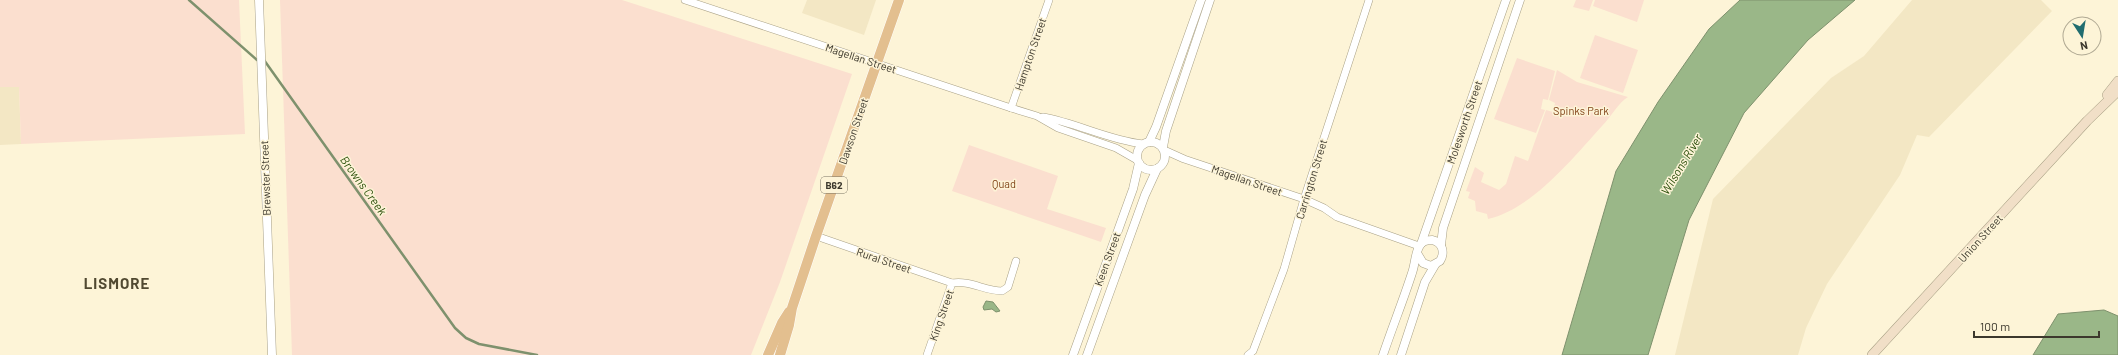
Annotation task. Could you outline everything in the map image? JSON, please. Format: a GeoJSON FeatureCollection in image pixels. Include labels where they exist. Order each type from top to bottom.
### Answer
{"type":"FeatureCollection","features":[{"type":"Feature","properties":{"kind":"main road","name":"Dawson Street"},"geometry":{"type":"LineString","coordinates":[[780,355],[792,308],[816,236],[899,0]]}},
{"type":"Feature","properties":{"kind":"main road","name":"Union Street"},"geometry":{"type":"LineString","coordinates":[[2087,121],[2118,81]]}},
{"type":"Feature","properties":{"kind":"main road","name":"Union Street"},"geometry":{"type":"LineString","coordinates":[[1872,355],[2087,121],[2118,91]]}},
{"type":"Feature","properties":{"kind":"main road","name":"Dawson Street"},"geometry":{"type":"LineString","coordinates":[[768,355],[782,323],[792,308]]}},
{"type":"Feature","properties":{"kind":"street","name":"Brewster Street"},"geometry":{"type":"LineString","coordinates":[[258,0],[272,355]]}},
{"type":"Feature","properties":{"kind":"street","name":"Magellan Street"},"geometry":{"type":"LineString","coordinates":[[685,0],[877,62],[1036,116],[1061,120],[1130,142],[1146,143]]}},
{"type":"Feature","properties":{"kind":"street","name":"Hampton Street"},"geometry":{"type":"LineString","coordinates":[[1012,108],[1049,0]]}},
{"type":"Feature","properties":{"kind":"street"},"geometry":{"type":"LineString","coordinates":[[1201,0],[1156,127],[1146,143],[1137,153],[1138,162],[1149,170],[1161,167],[1165,159],[1164,149],[1166,131],[1210,0]]}},
{"type":"Feature","properties":{"kind":"street","name":"Carrington Street"},"geometry":{"type":"LineString","coordinates":[[1248,355],[1253,351],[1284,269],[1304,200],[1369,0]]}},
{"type":"Feature","properties":{"kind":"street","name":"Molesworth Street"},"geometry":{"type":"LineString","coordinates":[[1383,355],[1506,0]]}},
{"type":"Feature","properties":{"kind":"street","name":"Molesworth Street"},"geometry":{"type":"LineString","coordinates":[[1441,246],[1443,228],[1520,0]]}},
{"type":"Feature","properties":{"kind":"street","name":"Magellan Street"},"geometry":{"type":"LineString","coordinates":[[1036,116],[1058,128],[1116,148],[1138,162]]}},
{"type":"Feature","properties":{"kind":"street"},"geometry":{"type":"LineString","coordinates":[[1146,143],[1156,142],[1164,149]]}},
{"type":"Feature","properties":{"kind":"street","name":"Magellan Street"},"geometry":{"type":"LineString","coordinates":[[1164,149],[1184,159],[1304,200],[1324,208],[1337,217],[1419,248]]}},
{"type":"Feature","properties":{"kind":"street","name":"Keen Street"},"geometry":{"type":"LineString","coordinates":[[1073,355],[1133,189],[1138,162]]}},
{"type":"Feature","properties":{"kind":"street","name":"Keen Street"},"geometry":{"type":"LineString","coordinates":[[1087,355],[1145,195],[1157,169]]}},
{"type":"Feature","properties":{"kind":"street","name":"Rural Street"},"geometry":{"type":"LineString","coordinates":[[816,236],[952,283]]}},
{"type":"Feature","properties":{"kind":"street"},"geometry":{"type":"LineString","coordinates":[[1401,355],[1424,282],[1435,265],[1442,258],[1441,246],[1430,240],[1419,248],[1422,264],[1435,265]]}},
{"type":"Feature","properties":{"kind":"street","name":"King Street"},"geometry":{"type":"LineString","coordinates":[[927,355],[952,283],[962,281],[1002,292],[1008,287],[1016,261]]}},
{"type":"Feature","properties":{"kind":"shaded area"},"geometry":{"type":"Polygon","coordinates":[[[807,0],[876,0],[864,35],[802,13],[807,0]]]}},
{"type":"Feature","properties":{"kind":"shaded area"},"geometry":{"type":"Polygon","coordinates":[[[1912,0],[2041,0],[2052,11],[1929,137],[1917,135],[1900,175],[1827,284],[1806,328],[1798,355],[1675,355],[1713,199],[1831,78],[1864,56],[1912,0]]]}},
{"type":"Feature","properties":{"kind":"shaded area"},"geometry":{"type":"Polygon","coordinates":[[[19,86],[21,144],[0,145],[0,87],[19,86]]]}},
{"type":"Feature","properties":{"kind":"green space"},"geometry":{"type":"Polygon","coordinates":[[[0,0],[239,0],[245,134],[21,144],[19,87],[0,87],[0,0]]]}},
{"type":"Feature","properties":{"kind":"green space"},"geometry":{"type":"Polygon","coordinates":[[[280,0],[622,0],[852,74],[780,282],[751,355],[292,355],[280,0]]]}},
{"type":"Feature","properties":{"kind":"green space"},"geometry":{"type":"Polygon","coordinates":[[[1576,0],[1593,0],[1589,11],[1573,7],[1576,0]]]}},
{"type":"Feature","properties":{"kind":"green space"},"geometry":{"type":"Polygon","coordinates":[[[1595,0],[1644,0],[1637,22],[1593,6],[1595,0]]]}},
{"type":"Feature","properties":{"kind":"green space"},"geometry":{"type":"Polygon","coordinates":[[[1595,35],[1638,50],[1623,93],[1580,78],[1595,35]]]}},
{"type":"Feature","properties":{"kind":"green space"},"geometry":{"type":"Polygon","coordinates":[[[1517,58],[1555,71],[1548,100],[1543,99],[1541,109],[1545,110],[1536,133],[1494,119],[1517,58]]]}},
{"type":"Feature","properties":{"kind":"green space","name":"Spinks Park"},"geometry":{"type":"Polygon","coordinates":[[[1557,70],[1577,82],[1628,97],[1621,103],[1578,153],[1550,181],[1520,205],[1488,219],[1487,214],[1476,211],[1475,201],[1468,198],[1470,192],[1466,191],[1475,167],[1484,173],[1481,182],[1499,190],[1506,184],[1515,156],[1528,161],[1546,110],[1553,112],[1555,103],[1549,100],[1557,70]]]}},
{"type":"Feature","properties":{"kind":"green space","name":"Quad"},"geometry":{"type":"Polygon","coordinates":[[[969,145],[1058,176],[1047,209],[1106,228],[1101,242],[952,191],[969,145]]]}},
{"type":"Feature","properties":{"kind":"water","name":"Wilsons River"},"geometry":{"type":"Polygon","coordinates":[[[1740,0],[1855,0],[1808,40],[1744,113],[1689,220],[1648,355],[1562,355],[1616,171],[1658,102],[1709,29],[1740,0]]]}},
{"type":"Feature","properties":{"kind":"water"},"geometry":{"type":"Polygon","coordinates":[[[986,301],[993,302],[1000,311],[996,312],[992,309],[984,310],[983,307],[986,301]]]}},
{"type":"Feature","properties":{"kind":"water"},"geometry":{"type":"Polygon","coordinates":[[[2104,310],[2118,316],[2118,355],[2033,355],[2058,314],[2104,310]]]}},
{"type":"Feature","properties":{"kind":"waterway","name":"Browns Creek"},"geometry":{"type":"LineString","coordinates":[[189,0],[257,60],[264,60],[455,328],[466,338],[479,344],[537,355]]}},
{"type":"Feature","properties":{"kind":"district","name":"LISMORE"},"geometry":{"type":"Point","coordinates":[117,283]}}]}
